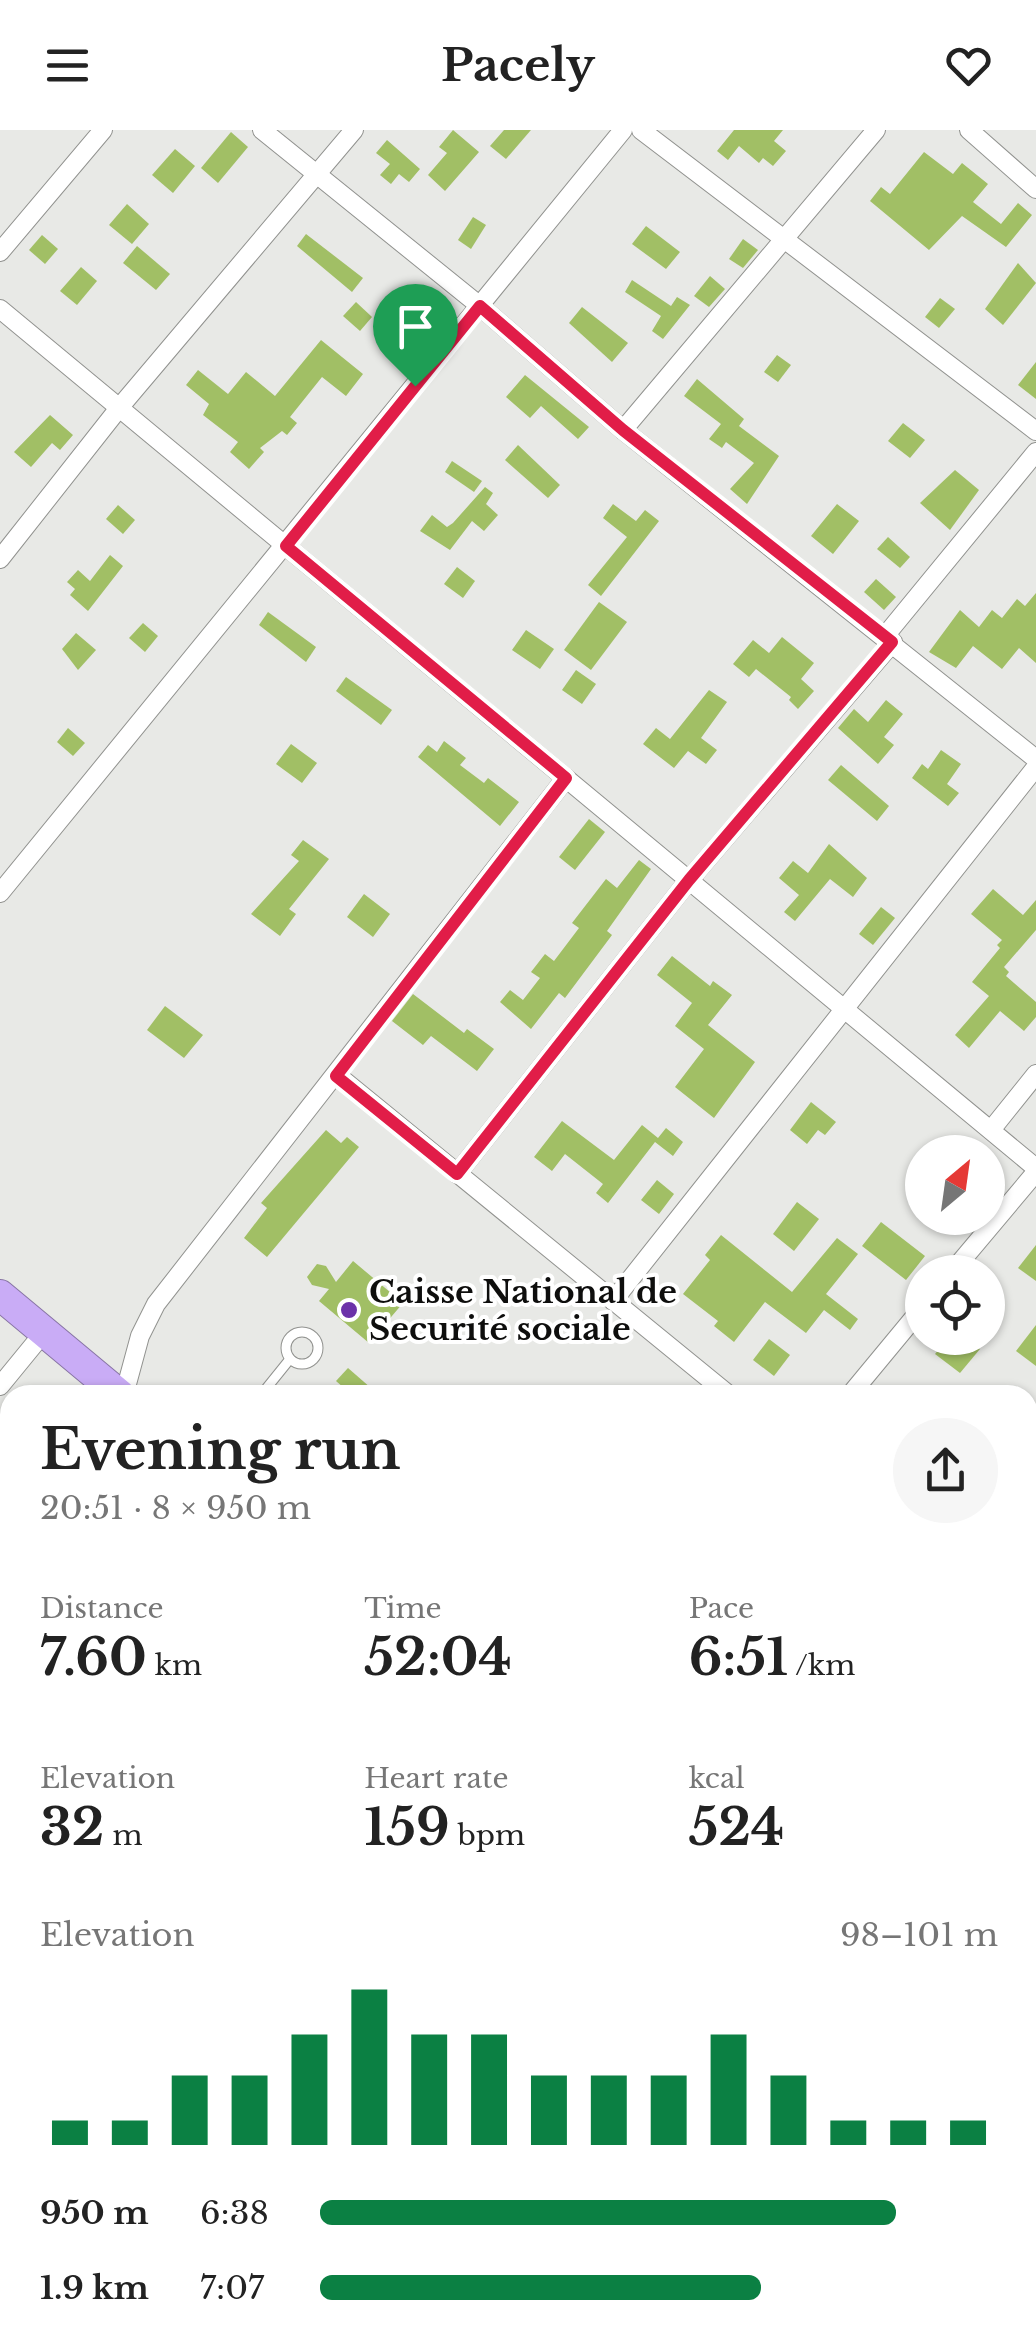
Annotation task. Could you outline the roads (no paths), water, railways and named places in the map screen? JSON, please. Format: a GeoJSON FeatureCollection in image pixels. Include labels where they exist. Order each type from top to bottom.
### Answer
{"type":"FeatureCollection","features":[{"type":"Feature","properties":{"kind":"highway"},"geometry":{"type":"LineString","coordinates":[[0,1295],[110,1385]]}},
{"type":"Feature","properties":{"kind":"street"},"geometry":{"type":"LineString","coordinates":[[0,252],[103,130]]}},
{"type":"Feature","properties":{"kind":"street"},"geometry":{"type":"LineString","coordinates":[[262,130],[480,306],[623,430],[889,639],[1036,763],[614,1301]]}},
{"type":"Feature","properties":{"kind":"street"},"geometry":{"type":"LineString","coordinates":[[0,559],[119,408],[354,130]]}},
{"type":"Feature","properties":{"kind":"street"},"geometry":{"type":"LineString","coordinates":[[0,893],[623,130]]}},
{"type":"Feature","properties":{"kind":"street"},"geometry":{"type":"LineString","coordinates":[[642,130],[1036,432]]}},
{"type":"Feature","properties":{"kind":"street"},"geometry":{"type":"LineString","coordinates":[[623,430],[876,130]]}},
{"type":"Feature","properties":{"kind":"street"},"geometry":{"type":"LineString","coordinates":[[969,130],[1036,189]]}},
{"type":"Feature","properties":{"kind":"street"},"geometry":{"type":"LineString","coordinates":[[0,309],[1036,1170],[966,1255]]}},
{"type":"Feature","properties":{"kind":"street"},"geometry":{"type":"LineString","coordinates":[[457,1174],[1036,452]]}},
{"type":"Feature","properties":{"kind":"street"},"geometry":{"type":"LineString","coordinates":[[125,1385],[140,1336],[156,1304],[566,778]]}},
{"type":"Feature","properties":{"kind":"street"},"geometry":{"type":"LineString","coordinates":[[991,1130],[1036,1074]]}},
{"type":"Feature","properties":{"kind":"street"},"geometry":{"type":"LineString","coordinates":[[336,1076],[717,1385]]}},
{"type":"Feature","properties":{"kind":"street"},"geometry":{"type":"LineString","coordinates":[[858,1385],[905,1329]]}},
{"type":"Feature","properties":{"kind":"street"},"geometry":{"type":"LineString","coordinates":[[1,1385],[45,1332]]}},
{"type":"Feature","properties":{"kind":"lane"},"geometry":{"type":"LineString","coordinates":[[269,1385],[290,1359]]}},
{"type":"Feature","properties":{"kind":"place","name":"Caisse National de Securité sociale"},"geometry":{"type":"Point","coordinates":[349,1310]}}]}
